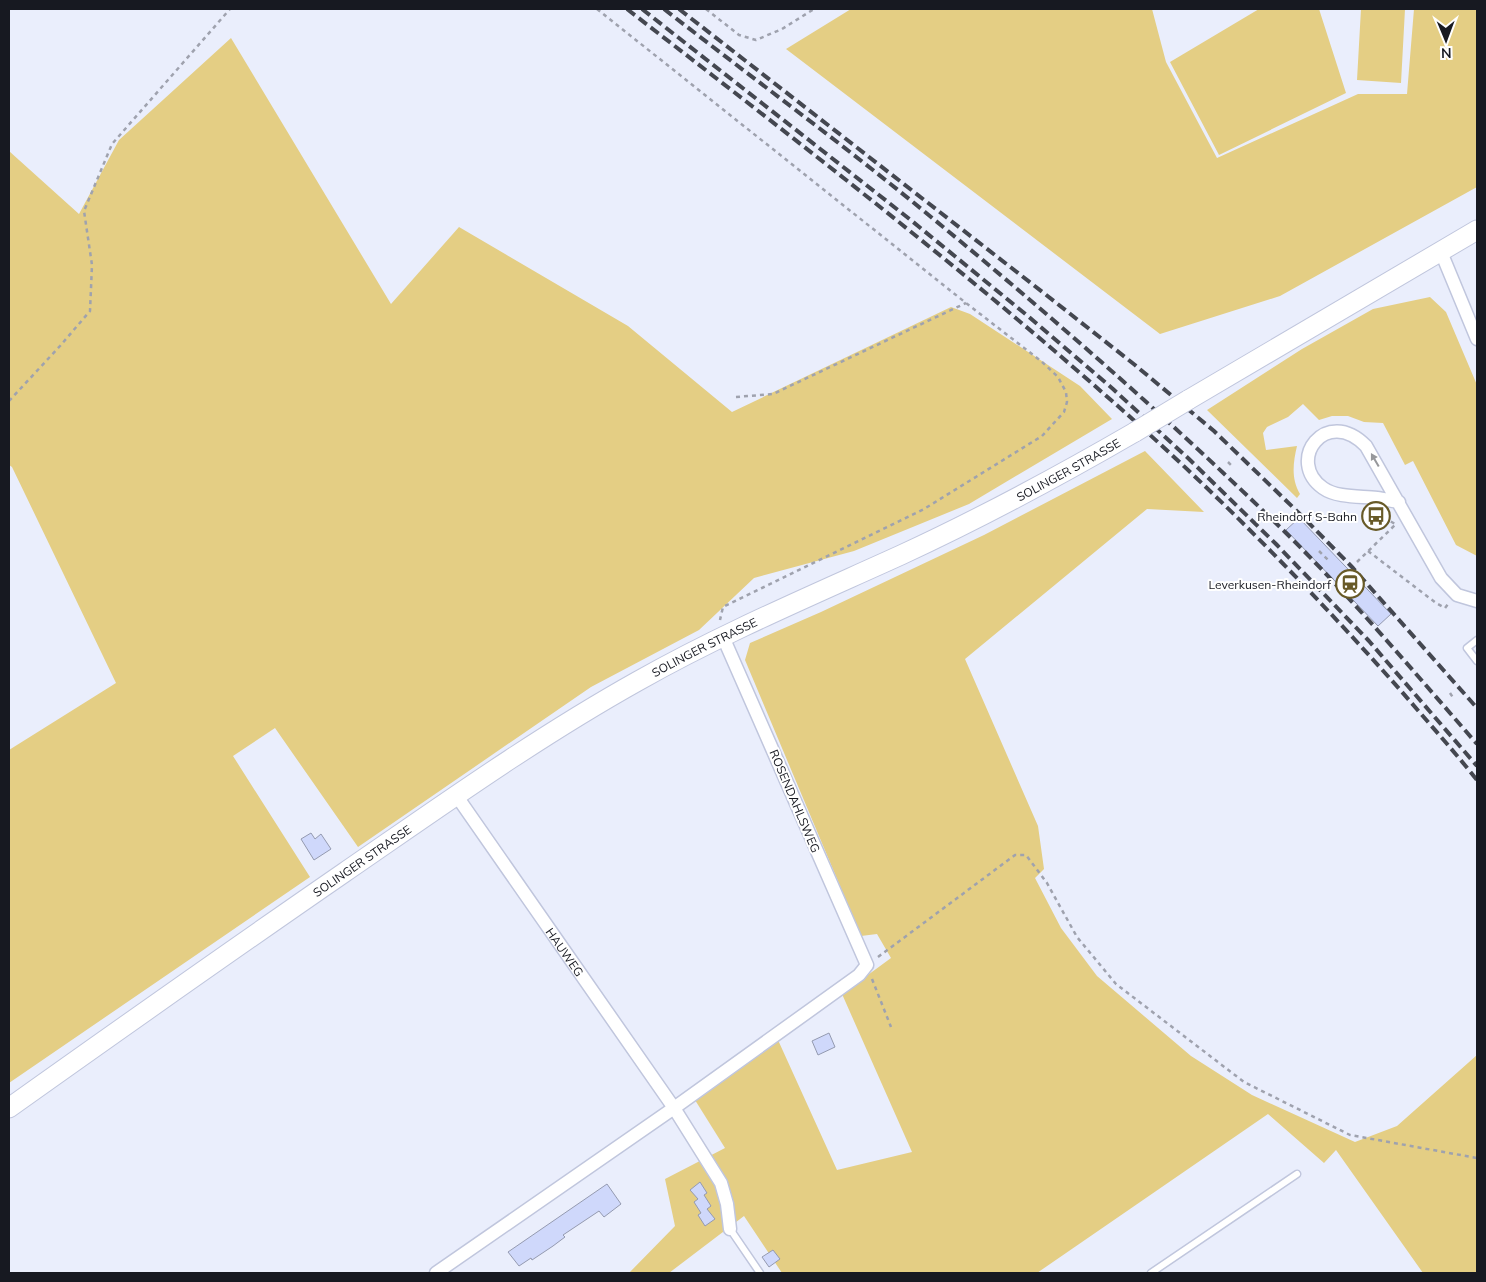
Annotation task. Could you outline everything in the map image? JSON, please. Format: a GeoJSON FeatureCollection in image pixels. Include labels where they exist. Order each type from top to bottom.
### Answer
{"type":"FeatureCollection","features":[{"type":"Feature","properties":{"kind":"main road","name":"SOLINGER STRASSE"},"geometry":{"type":"LineString","coordinates":[[9,1108],[456,795],[558,727],[640,680],[723,637],[812,594],[903,554],[1062,475],[1477,230]]}},
{"type":"Feature","properties":{"kind":"street"},"geometry":{"type":"LineString","coordinates":[[1441,252],[1477,340]]}},
{"type":"Feature","properties":{"kind":"street"},"geometry":{"type":"LineString","coordinates":[[1399,502],[1339,494],[1324,489],[1315,480],[1310,468],[1308,455],[1312,445],[1320,436],[1332,431],[1348,433],[1358,438],[1366,446],[1399,502],[1441,578],[1457,595],[1477,601]]}},
{"type":"Feature","properties":{"kind":"street","name":"ROSENDAHLSWEG"},"geometry":{"type":"LineString","coordinates":[[723,637],[867,965]]}},
{"type":"Feature","properties":{"kind":"street","name":"HAUWEG"},"geometry":{"type":"LineString","coordinates":[[456,795],[674,1108],[721,1183],[727,1204],[730,1229]]}},
{"type":"Feature","properties":{"kind":"street"},"geometry":{"type":"LineString","coordinates":[[436,1273],[674,1108],[859,975],[867,965]]}},
{"type":"Feature","properties":{"kind":"lane"},"geometry":{"type":"LineString","coordinates":[[1477,640],[1467,648],[1477,661]]}},
{"type":"Feature","properties":{"kind":"lane"},"geometry":{"type":"LineString","coordinates":[[1151,1273],[1297,1174]]}},
{"type":"Feature","properties":{"kind":"lane"},"geometry":{"type":"LineString","coordinates":[[730,1229],[760,1273]]}},
{"type":"Feature","properties":{"kind":"path"},"geometry":{"type":"LineString","coordinates":[[9,401],[90,311],[92,265],[84,211],[112,144],[230,9]]}},
{"type":"Feature","properties":{"kind":"path"},"geometry":{"type":"LineString","coordinates":[[597,9],[1040,361],[1058,377],[1066,392],[1067,402],[1064,412],[1042,436],[924,509],[723,607],[720,623],[723,637]]}},
{"type":"Feature","properties":{"kind":"path"},"geometry":{"type":"LineString","coordinates":[[706,9],[739,35],[756,40],[782,29],[814,9]]}},
{"type":"Feature","properties":{"kind":"path"},"geometry":{"type":"LineString","coordinates":[[736,397],[773,394],[966,303]]}},
{"type":"Feature","properties":{"kind":"path"},"geometry":{"type":"LineString","coordinates":[[1228,462],[1232,466]]}},
{"type":"Feature","properties":{"kind":"path"},"geometry":{"type":"LineString","coordinates":[[1376,516],[1385,518],[1395,525]]}},
{"type":"Feature","properties":{"kind":"path"},"geometry":{"type":"LineString","coordinates":[[1357,562],[1386,534]]}},
{"type":"Feature","properties":{"kind":"path"},"geometry":{"type":"LineString","coordinates":[[1368,551],[1445,608],[1457,595]]}},
{"type":"Feature","properties":{"kind":"path"},"geometry":{"type":"LineString","coordinates":[[1319,552],[1328,560]]}},
{"type":"Feature","properties":{"kind":"path"},"geometry":{"type":"LineString","coordinates":[[1450,693],[1454,698]]}},
{"type":"Feature","properties":{"kind":"path"},"geometry":{"type":"LineString","coordinates":[[891,1027],[867,965],[1015,855],[1026,855],[1047,883],[1078,937],[1116,984],[1244,1082],[1350,1135],[1477,1158]]}},
{"type":"Feature","properties":{"kind":"shaded area"},"geometry":{"type":"Polygon","coordinates":[[[851,9],[1152,9],[1166,62],[1217,158],[1358,94],[1407,94],[1414,9],[1477,9],[1477,187],[1280,296],[1160,334],[786,49],[851,9]]]}},
{"type":"Feature","properties":{"kind":"shaded area"},"geometry":{"type":"Polygon","coordinates":[[[1259,9],[1319,9],[1346,93],[1219,155],[1170,62],[1259,9]]]}},
{"type":"Feature","properties":{"kind":"shaded area"},"geometry":{"type":"Polygon","coordinates":[[[1361,9],[1405,9],[1401,83],[1357,80],[1361,9]]]}},
{"type":"Feature","properties":{"kind":"shaded area"},"geometry":{"type":"Polygon","coordinates":[[[231,38],[391,304],[459,227],[628,326],[732,412],[951,307],[970,314],[1080,386],[1112,419],[969,504],[854,551],[754,578],[699,630],[591,687],[358,847],[275,728],[233,756],[310,877],[9,1083],[9,750],[116,683],[12,467],[9,465],[9,151],[79,214],[119,140],[231,38]]]}},
{"type":"Feature","properties":{"kind":"shaded area"},"geometry":{"type":"Polygon","coordinates":[[[1430,297],[1446,312],[1477,385],[1477,556],[1456,545],[1413,461],[1405,465],[1383,423],[1364,422],[1348,416],[1332,416],[1319,420],[1303,404],[1288,417],[1267,427],[1263,433],[1266,450],[1297,446],[1294,471],[1295,483],[1300,494],[1297,498],[1207,410],[1302,349],[1373,309],[1430,297]]]}},
{"type":"Feature","properties":{"kind":"shaded area"},"geometry":{"type":"Polygon","coordinates":[[[1145,451],[1204,512],[1147,509],[965,659],[1038,826],[1044,869],[1035,878],[1061,928],[1097,976],[1191,1056],[1252,1095],[1355,1142],[1397,1126],[1477,1055],[1477,1273],[1423,1273],[1336,1150],[1324,1163],[1268,1114],[1037,1273],[782,1273],[744,1216],[669,1273],[629,1273],[675,1226],[665,1179],[725,1148],[695,1100],[778,1040],[837,1170],[912,1152],[842,994],[891,958],[877,934],[861,936],[745,660],[750,643],[821,612],[984,535],[1145,451]]]}},
{"type":"Feature","properties":{"kind":"building"},"geometry":{"type":"Polygon","coordinates":[[[1299,518],[1391,614],[1378,626],[1286,530],[1299,518]]]}},
{"type":"Feature","properties":{"kind":"building"},"geometry":{"type":"Polygon","coordinates":[[[311,833],[315,839],[321,834],[331,849],[314,860],[301,839],[311,833]]]}},
{"type":"Feature","properties":{"kind":"building"},"geometry":{"type":"Polygon","coordinates":[[[829,1033],[835,1047],[818,1055],[812,1041],[829,1033]]]}},
{"type":"Feature","properties":{"kind":"building"},"geometry":{"type":"Polygon","coordinates":[[[700,1182],[707,1193],[704,1195],[711,1206],[707,1209],[715,1219],[705,1226],[698,1215],[701,1213],[694,1202],[698,1199],[690,1190],[700,1182]]]}},
{"type":"Feature","properties":{"kind":"building"},"geometry":{"type":"Polygon","coordinates":[[[607,1184],[621,1204],[604,1217],[599,1211],[563,1235],[565,1237],[553,1246],[519,1266],[508,1252],[607,1184]]]}},
{"type":"Feature","properties":{"kind":"building"},"geometry":{"type":"Polygon","coordinates":[[[773,1250],[780,1259],[769,1267],[762,1257],[773,1250]]]}},
{"type":"Feature","properties":{"kind":"railway"},"geometry":{"type":"LineString","coordinates":[[627,9],[988,294],[1143,429],[1220,501],[1295,576],[1402,692],[1477,780]]}},
{"type":"Feature","properties":{"kind":"railway"},"geometry":{"type":"LineString","coordinates":[[642,9],[912,221],[1113,389],[1189,459],[1276,544],[1369,641],[1477,766]]}},
{"type":"Feature","properties":{"kind":"railway"},"geometry":{"type":"LineString","coordinates":[[664,9],[925,212],[1063,328],[1153,408],[1241,489],[1309,556],[1477,744]]}},
{"type":"Feature","properties":{"kind":"railway"},"geometry":{"type":"LineString","coordinates":[[679,9],[1045,294],[1135,365],[1214,431],[1353,568],[1477,708]]}},
{"type":"Feature","properties":{"kind":"place","name":"Rheindorf S-Bahn"},"geometry":{"type":"Point","coordinates":[1376,516]}},
{"type":"Feature","properties":{"kind":"place","name":"Leverkusen-Rheindorf"},"geometry":{"type":"Point","coordinates":[1350,584]}}]}
